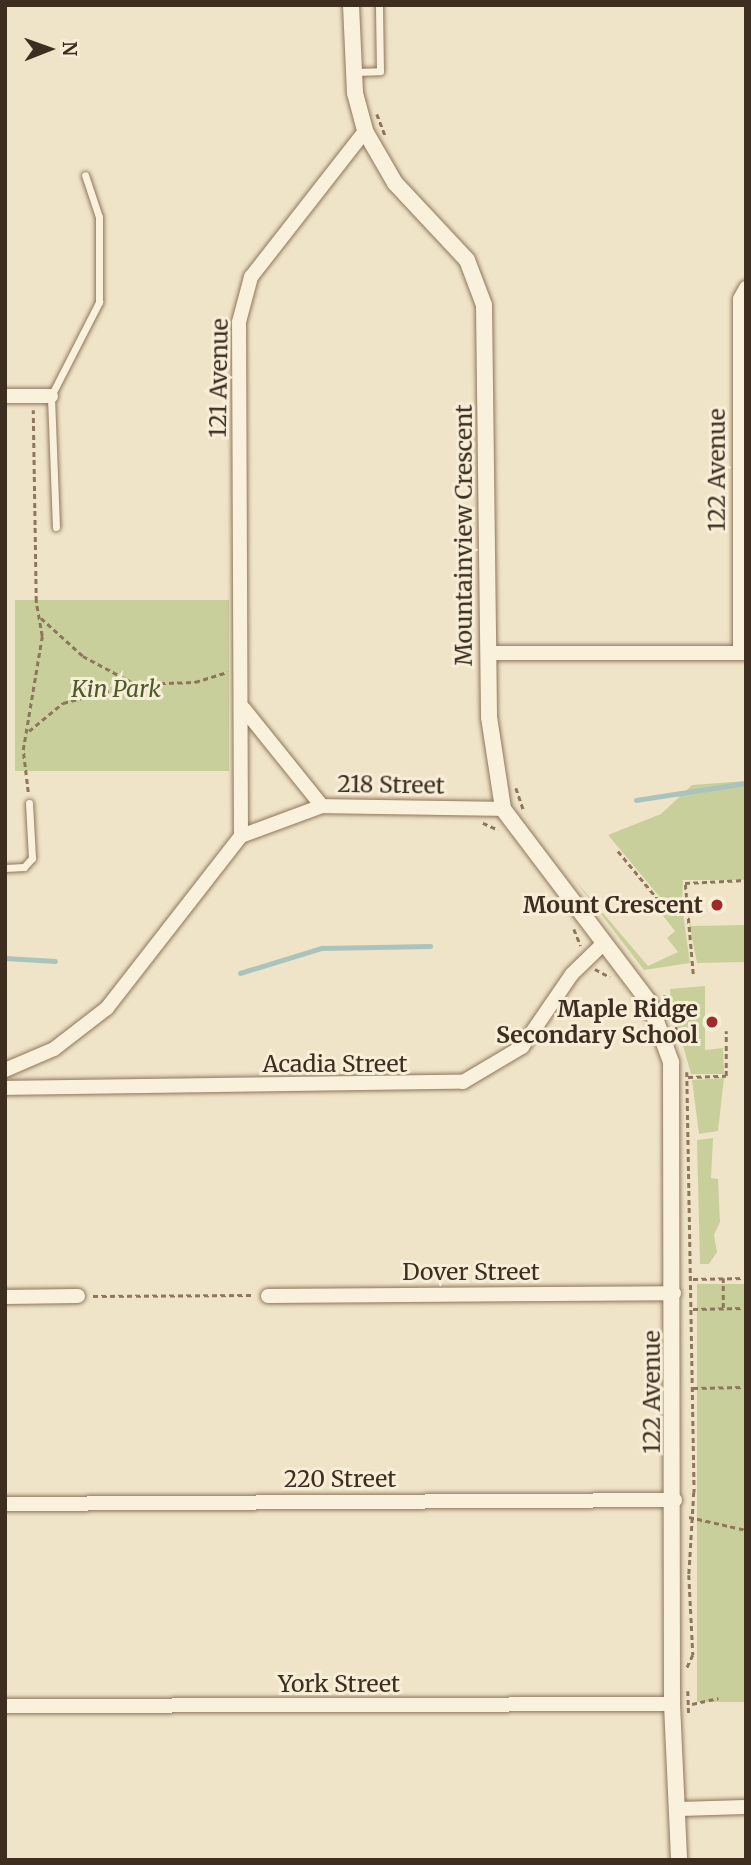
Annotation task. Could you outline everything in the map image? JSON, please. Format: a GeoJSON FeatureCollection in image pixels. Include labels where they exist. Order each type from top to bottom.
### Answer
{"type":"FeatureCollection","features":[{"type":"Feature","properties":{"kind":"street"},"geometry":{"type":"LineString","coordinates":[[351,5],[353,72],[365,131]]}},
{"type":"Feature","properties":{"kind":"street","name":"Mountainview Crescent"},"geometry":{"type":"LineString","coordinates":[[365,131],[395,183],[467,260],[481,290],[490,728],[503,809],[603,944]]}},
{"type":"Feature","properties":{"kind":"street","name":"121 Avenue"},"geometry":{"type":"LineString","coordinates":[[241,836],[244,668],[239,322],[251,277],[365,131]]}},
{"type":"Feature","properties":{"kind":"street","name":"122 Avenue"},"geometry":{"type":"LineString","coordinates":[[743,653],[740,299],[746,288]]}},
{"type":"Feature","properties":{"kind":"street"},"geometry":{"type":"LineString","coordinates":[[5,396],[51,396]]}},
{"type":"Feature","properties":{"kind":"street"},"geometry":{"type":"LineString","coordinates":[[488,653],[743,653]]}},
{"type":"Feature","properties":{"kind":"street"},"geometry":{"type":"LineString","coordinates":[[244,709],[323,806]]}},
{"type":"Feature","properties":{"kind":"street","name":"218 Street"},"geometry":{"type":"LineString","coordinates":[[241,836],[323,806],[503,809]]}},
{"type":"Feature","properties":{"kind":"street"},"geometry":{"type":"LineString","coordinates":[[5,1070],[77,1034],[135,974],[241,836]]}},
{"type":"Feature","properties":{"kind":"street","name":"122 Avenue"},"geometry":{"type":"LineString","coordinates":[[603,944],[649,1002],[671,1062],[675,1500],[672,1704],[679,1809],[679,1860]]}},
{"type":"Feature","properties":{"kind":"street","name":"Acadia Street"},"geometry":{"type":"LineString","coordinates":[[5,1088],[463,1082],[522,1047],[572,974],[603,944]]}},
{"type":"Feature","properties":{"kind":"street","name":"Dover Street"},"geometry":{"type":"LineString","coordinates":[[268,1296],[674,1293]]}},
{"type":"Feature","properties":{"kind":"street"},"geometry":{"type":"LineString","coordinates":[[5,1297],[78,1296]]}},
{"type":"Feature","properties":{"kind":"street","name":"220 Street"},"geometry":{"type":"LineString","coordinates":[[5,1504],[675,1500]]}},
{"type":"Feature","properties":{"kind":"street","name":"York Street"},"geometry":{"type":"LineString","coordinates":[[5,1706],[672,1704]]}},
{"type":"Feature","properties":{"kind":"street"},"geometry":{"type":"LineString","coordinates":[[679,1809],[746,1807]]}},
{"type":"Feature","properties":{"kind":"lane"},"geometry":{"type":"LineString","coordinates":[[353,72],[380,71],[379,5]]}},
{"type":"Feature","properties":{"kind":"lane"},"geometry":{"type":"LineString","coordinates":[[56,527],[51,396],[99,302],[99,217],[85,175]]}},
{"type":"Feature","properties":{"kind":"lane"},"geometry":{"type":"LineString","coordinates":[[5,868],[23,867],[32,858],[29,803]]}},
{"type":"Feature","properties":{"kind":"path"},"geometry":{"type":"LineString","coordinates":[[371,106],[383,122],[386,145]]}},
{"type":"Feature","properties":{"kind":"path"},"geometry":{"type":"LineString","coordinates":[[29,803],[27,734],[42,651],[33,396]]}},
{"type":"Feature","properties":{"kind":"path"},"geometry":{"type":"LineString","coordinates":[[40,617],[83,656],[135,684]]}},
{"type":"Feature","properties":{"kind":"path"},"geometry":{"type":"LineString","coordinates":[[27,734],[63,703],[135,684],[195,682],[244,668]]}},
{"type":"Feature","properties":{"kind":"path"},"geometry":{"type":"LineString","coordinates":[[513,783],[524,820]]}},
{"type":"Feature","properties":{"kind":"path"},"geometry":{"type":"LineString","coordinates":[[618,851],[661,903],[686,903]]}},
{"type":"Feature","properties":{"kind":"path"},"geometry":{"type":"LineString","coordinates":[[693,974],[686,903],[688,881],[746,880]]}},
{"type":"Feature","properties":{"kind":"path"},"geometry":{"type":"LineString","coordinates":[[596,971],[618,987]]}},
{"type":"Feature","properties":{"kind":"path"},"geometry":{"type":"LineString","coordinates":[[665,997],[681,1042]]}},
{"type":"Feature","properties":{"kind":"path"},"geometry":{"type":"LineString","coordinates":[[688,1077],[728,1077],[726,1031]]}},
{"type":"Feature","properties":{"kind":"path"},"geometry":{"type":"LineString","coordinates":[[686,1065],[693,1279],[689,1517],[693,1655],[685,1680],[692,1704],[686,1721]]}},
{"type":"Feature","properties":{"kind":"path"},"geometry":{"type":"LineString","coordinates":[[723,1278],[723,1308]]}},
{"type":"Feature","properties":{"kind":"path"},"geometry":{"type":"LineString","coordinates":[[693,1279],[746,1278]]}},
{"type":"Feature","properties":{"kind":"path"},"geometry":{"type":"LineString","coordinates":[[78,1296],[268,1296]]}},
{"type":"Feature","properties":{"kind":"path"},"geometry":{"type":"LineString","coordinates":[[693,1309],[746,1308]]}},
{"type":"Feature","properties":{"kind":"path"},"geometry":{"type":"LineString","coordinates":[[693,1388],[746,1387]]}},
{"type":"Feature","properties":{"kind":"path"},"geometry":{"type":"LineString","coordinates":[[689,1517],[746,1530]]}},
{"type":"Feature","properties":{"kind":"path"},"geometry":{"type":"LineString","coordinates":[[692,1704],[718,1698]]}},
{"type":"Feature","properties":{"kind":"green space","name":"Kin Park"},"geometry":{"type":"Polygon","coordinates":[[[15,600],[229,600],[229,771],[15,771],[15,600]]]}},
{"type":"Feature","properties":{"kind":"green space"},"geometry":{"type":"Polygon","coordinates":[[[746,781],[746,880],[683,880],[682,901],[664,902],[608,835],[661,814],[692,785],[746,781]]]}},
{"type":"Feature","properties":{"kind":"green space"},"geometry":{"type":"Polygon","coordinates":[[[574,879],[648,966],[678,952],[667,938],[675,931],[656,907],[682,906],[690,963],[644,970],[574,879]]]}},
{"type":"Feature","properties":{"kind":"green space"},"geometry":{"type":"Polygon","coordinates":[[[686,907],[691,926],[746,925],[746,962],[697,963],[686,907]]]}},
{"type":"Feature","properties":{"kind":"green space"},"geometry":{"type":"Polygon","coordinates":[[[705,986],[705,1050],[723,1048],[724,1074],[691,1074],[671,1004],[670,989],[705,986]]]}},
{"type":"Feature","properties":{"kind":"green space"},"geometry":{"type":"Polygon","coordinates":[[[724,1078],[718,1131],[699,1134],[692,1080],[724,1078]]]}},
{"type":"Feature","properties":{"kind":"green space"},"geometry":{"type":"Polygon","coordinates":[[[713,1138],[711,1178],[718,1179],[720,1222],[714,1235],[717,1252],[709,1264],[700,1264],[697,1140],[713,1138]]]}},
{"type":"Feature","properties":{"kind":"green space"},"geometry":{"type":"Polygon","coordinates":[[[697,1284],[746,1284],[746,1702],[697,1702],[697,1284]]]}},
{"type":"Feature","properties":{"kind":"waterway"},"geometry":{"type":"LineString","coordinates":[[636,800],[746,783]]}},
{"type":"Feature","properties":{"kind":"waterway"},"geometry":{"type":"LineString","coordinates":[[240,973],[322,948],[430,946]]}},
{"type":"Feature","properties":{"kind":"waterway"},"geometry":{"type":"LineString","coordinates":[[5,958],[55,961]]}},
{"type":"Feature","properties":{"kind":"place","name":"Mount Crescent"},"geometry":{"type":"Point","coordinates":[717,905]}},
{"type":"Feature","properties":{"kind":"place","name":"Maple Ridge Secondary School"},"geometry":{"type":"Point","coordinates":[712,1022]}}]}
